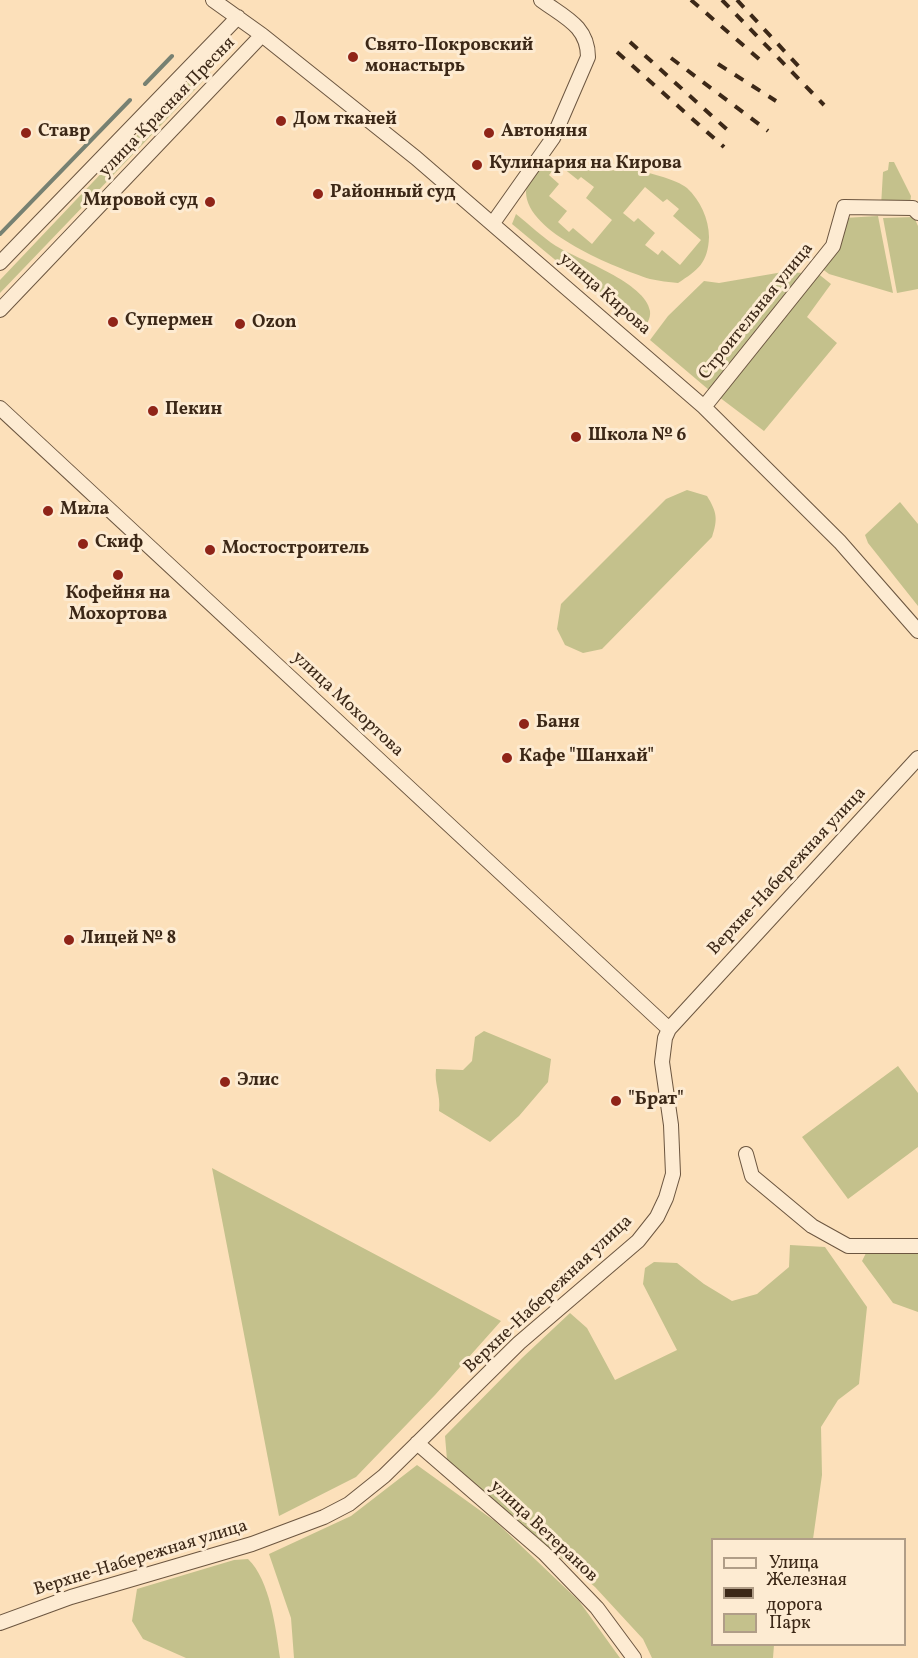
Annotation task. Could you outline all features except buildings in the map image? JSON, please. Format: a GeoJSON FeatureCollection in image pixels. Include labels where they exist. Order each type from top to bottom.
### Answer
{"type":"FeatureCollection","features":[{"type":"Feature","properties":{"kind":"street","name":"улица Кирова"},"geometry":{"type":"LineString","coordinates":[[213,0],[262,35],[416,158],[493,222],[704,407],[840,542],[918,631]]}},
{"type":"Feature","properties":{"kind":"street"},"geometry":{"type":"LineString","coordinates":[[493,222],[553,138],[588,57],[588,47],[580,29],[541,0]]}},
{"type":"Feature","properties":{"kind":"street","name":"улица Красная Пресня"},"geometry":{"type":"LineString","coordinates":[[0,264],[238,17]]}},
{"type":"Feature","properties":{"kind":"street","name":"улица Красная Пресня"},"geometry":{"type":"LineString","coordinates":[[0,310],[262,35]]}},
{"type":"Feature","properties":{"kind":"street","name":"Строительная улица"},"geometry":{"type":"LineString","coordinates":[[704,407],[832,246],[844,207],[913,208],[918,213]]}},
{"type":"Feature","properties":{"kind":"street","name":"улица Мохортова"},"geometry":{"type":"LineString","coordinates":[[0,408],[669,1029]]}},
{"type":"Feature","properties":{"kind":"street","name":"Верхне-Набережная улица"},"geometry":{"type":"LineString","coordinates":[[0,1623],[71,1597],[252,1544],[349,1504],[384,1476],[519,1343],[638,1241],[657,1217],[666,1198],[673,1174],[672,1125],[662,1062],[665,1038],[669,1029],[918,758]]}},
{"type":"Feature","properties":{"kind":"street"},"geometry":{"type":"LineString","coordinates":[[746,1154],[752,1176],[812,1226],[848,1246],[918,1245]]}},
{"type":"Feature","properties":{"kind":"street","name":"улица Ветеранов"},"geometry":{"type":"LineString","coordinates":[[417,1443],[544,1553],[597,1608],[634,1658]]}},
{"type":"Feature","properties":{"kind":"green space"},"geometry":{"type":"Polygon","coordinates":[[[203,66],[211,73],[0,293],[0,280],[203,66]]]}},
{"type":"Feature","properties":{"kind":"green space"},"geometry":{"type":"Polygon","coordinates":[[[558,157],[607,170],[643,172],[668,179],[687,188],[703,210],[707,223],[709,237],[707,253],[701,265],[678,283],[650,279],[617,267],[557,235],[530,207],[526,192],[530,179],[544,160],[558,157]],[[558,164],[549,175],[559,184],[549,196],[567,211],[558,222],[569,232],[573,228],[592,244],[612,220],[586,198],[594,187],[581,177],[578,180],[558,164]],[[645,187],[623,213],[634,222],[638,218],[655,233],[645,245],[658,255],[662,250],[680,265],[701,240],[673,216],[679,209],[667,199],[663,202],[645,187]]]}},
{"type":"Feature","properties":{"kind":"green space"},"geometry":{"type":"Polygon","coordinates":[[[889,162],[894,162],[911,196],[910,204],[881,206],[883,172],[888,170],[889,162]]]}},
{"type":"Feature","properties":{"kind":"green space"},"geometry":{"type":"Polygon","coordinates":[[[516,214],[556,246],[610,273],[637,291],[646,301],[650,311],[649,319],[642,332],[512,224],[516,214]]]}},
{"type":"Feature","properties":{"kind":"green space"},"geometry":{"type":"Polygon","coordinates":[[[878,216],[893,293],[829,274],[821,268],[844,218],[878,216]]]}},
{"type":"Feature","properties":{"kind":"green space"},"geometry":{"type":"Polygon","coordinates":[[[914,217],[918,226],[918,289],[897,293],[883,218],[914,217]]]}},
{"type":"Feature","properties":{"kind":"green space"},"geometry":{"type":"Polygon","coordinates":[[[783,272],[804,273],[709,390],[650,340],[668,316],[704,281],[719,283],[783,272]]]}},
{"type":"Feature","properties":{"kind":"green space"},"geometry":{"type":"Polygon","coordinates":[[[816,272],[831,284],[807,317],[837,343],[764,431],[719,397],[816,272]]]}},
{"type":"Feature","properties":{"kind":"green space"},"geometry":{"type":"Polygon","coordinates":[[[687,490],[707,496],[715,511],[712,537],[602,649],[583,653],[565,645],[557,629],[561,604],[666,499],[687,490]]]}},
{"type":"Feature","properties":{"kind":"green space"},"geometry":{"type":"Polygon","coordinates":[[[900,502],[918,524],[918,606],[868,543],[865,535],[900,502]]]}},
{"type":"Feature","properties":{"kind":"green space"},"geometry":{"type":"Polygon","coordinates":[[[484,1031],[551,1059],[548,1082],[519,1116],[490,1142],[439,1111],[436,1080],[436,1069],[463,1070],[472,1061],[475,1037],[484,1031]]]}},
{"type":"Feature","properties":{"kind":"green space"},"geometry":{"type":"Polygon","coordinates":[[[898,1066],[918,1093],[918,1147],[848,1199],[802,1137],[898,1066]]]}},
{"type":"Feature","properties":{"kind":"green space"},"geometry":{"type":"Polygon","coordinates":[[[212,1168],[501,1321],[435,1395],[356,1477],[279,1516],[212,1168]]]}},
{"type":"Feature","properties":{"kind":"green space"},"geometry":{"type":"Polygon","coordinates":[[[790,1245],[825,1247],[867,1307],[859,1384],[838,1400],[821,1427],[822,1475],[813,1538],[711,1538],[711,1646],[774,1646],[773,1658],[652,1658],[643,1639],[595,1587],[447,1460],[445,1436],[570,1313],[587,1328],[615,1380],[677,1350],[643,1284],[645,1268],[654,1262],[677,1263],[704,1284],[732,1301],[757,1294],[789,1267],[790,1245]]]}},
{"type":"Feature","properties":{"kind":"green space"},"geometry":{"type":"Polygon","coordinates":[[[867,1251],[918,1252],[918,1312],[893,1303],[862,1261],[867,1251]]]}},
{"type":"Feature","properties":{"kind":"green space"},"geometry":{"type":"Polygon","coordinates":[[[417,1465],[496,1522],[579,1601],[620,1658],[294,1658],[291,1618],[269,1554],[351,1516],[417,1465]]]}},
{"type":"Feature","properties":{"kind":"green space"},"geometry":{"type":"Polygon","coordinates":[[[248,1559],[256,1568],[267,1592],[280,1658],[186,1658],[143,1639],[132,1621],[137,1589],[234,1560],[248,1559]]]}},
{"type":"Feature","properties":{"kind":"waterway"},"geometry":{"type":"LineString","coordinates":[[145,84],[172,56]]}},
{"type":"Feature","properties":{"kind":"waterway"},"geometry":{"type":"LineString","coordinates":[[0,234],[130,100]]}},
{"type":"Feature","properties":{"kind":"railway"},"geometry":{"type":"LineString","coordinates":[[691,0],[766,65]]}},
{"type":"Feature","properties":{"kind":"railway"},"geometry":{"type":"LineString","coordinates":[[722,0],[824,105]]}},
{"type":"Feature","properties":{"kind":"railway"},"geometry":{"type":"LineString","coordinates":[[737,0],[802,70]]}},
{"type":"Feature","properties":{"kind":"railway"},"geometry":{"type":"LineString","coordinates":[[630,42],[732,134]]}},
{"type":"Feature","properties":{"kind":"railway"},"geometry":{"type":"LineString","coordinates":[[617,52],[724,147]]}},
{"type":"Feature","properties":{"kind":"railway"},"geometry":{"type":"LineString","coordinates":[[671,58],[768,131]]}},
{"type":"Feature","properties":{"kind":"railway"},"geometry":{"type":"LineString","coordinates":[[718,64],[776,101]]}},
{"type":"Feature","properties":{"kind":"place","name":"Свято-Покровский монастырь"},"geometry":{"type":"Point","coordinates":[353,57]}},
{"type":"Feature","properties":{"kind":"place","name":"Дом тканей"},"geometry":{"type":"Point","coordinates":[281,121]}},
{"type":"Feature","properties":{"kind":"place","name":"Ставр"},"geometry":{"type":"Point","coordinates":[26,133]}},
{"type":"Feature","properties":{"kind":"place","name":"Автоняня"},"geometry":{"type":"Point","coordinates":[489,133]}},
{"type":"Feature","properties":{"kind":"place","name":"Кулинария на Кирова"},"geometry":{"type":"Point","coordinates":[477,165]}},
{"type":"Feature","properties":{"kind":"place","name":"Районный суд"},"geometry":{"type":"Point","coordinates":[318,194]}},
{"type":"Feature","properties":{"kind":"place","name":"Мировой суд"},"geometry":{"type":"Point","coordinates":[210,202]}},
{"type":"Feature","properties":{"kind":"place","name":"Cупермен"},"geometry":{"type":"Point","coordinates":[113,322]}},
{"type":"Feature","properties":{"kind":"place","name":"Ozon"},"geometry":{"type":"Point","coordinates":[240,324]}},
{"type":"Feature","properties":{"kind":"place","name":"Пекин"},"geometry":{"type":"Point","coordinates":[153,411]}},
{"type":"Feature","properties":{"kind":"place","name":"Школа № 6"},"geometry":{"type":"Point","coordinates":[576,437]}},
{"type":"Feature","properties":{"kind":"place","name":"Мила"},"geometry":{"type":"Point","coordinates":[48,511]}},
{"type":"Feature","properties":{"kind":"place","name":"Скиф"},"geometry":{"type":"Point","coordinates":[83,544]}},
{"type":"Feature","properties":{"kind":"place","name":"Мостостроитель"},"geometry":{"type":"Point","coordinates":[210,550]}},
{"type":"Feature","properties":{"kind":"place","name":"Кофейня на Мохортова"},"geometry":{"type":"Point","coordinates":[118,575]}},
{"type":"Feature","properties":{"kind":"place","name":"Баня"},"geometry":{"type":"Point","coordinates":[524,724]}},
{"type":"Feature","properties":{"kind":"place","name":"Кафе \"Шанхай\""},"geometry":{"type":"Point","coordinates":[507,758]}},
{"type":"Feature","properties":{"kind":"place","name":"Лицей № 8"},"geometry":{"type":"Point","coordinates":[69,940]}},
{"type":"Feature","properties":{"kind":"place","name":"Элис"},"geometry":{"type":"Point","coordinates":[225,1082]}},
{"type":"Feature","properties":{"kind":"place","name":"\"Брат\""},"geometry":{"type":"Point","coordinates":[616,1101]}}]}
